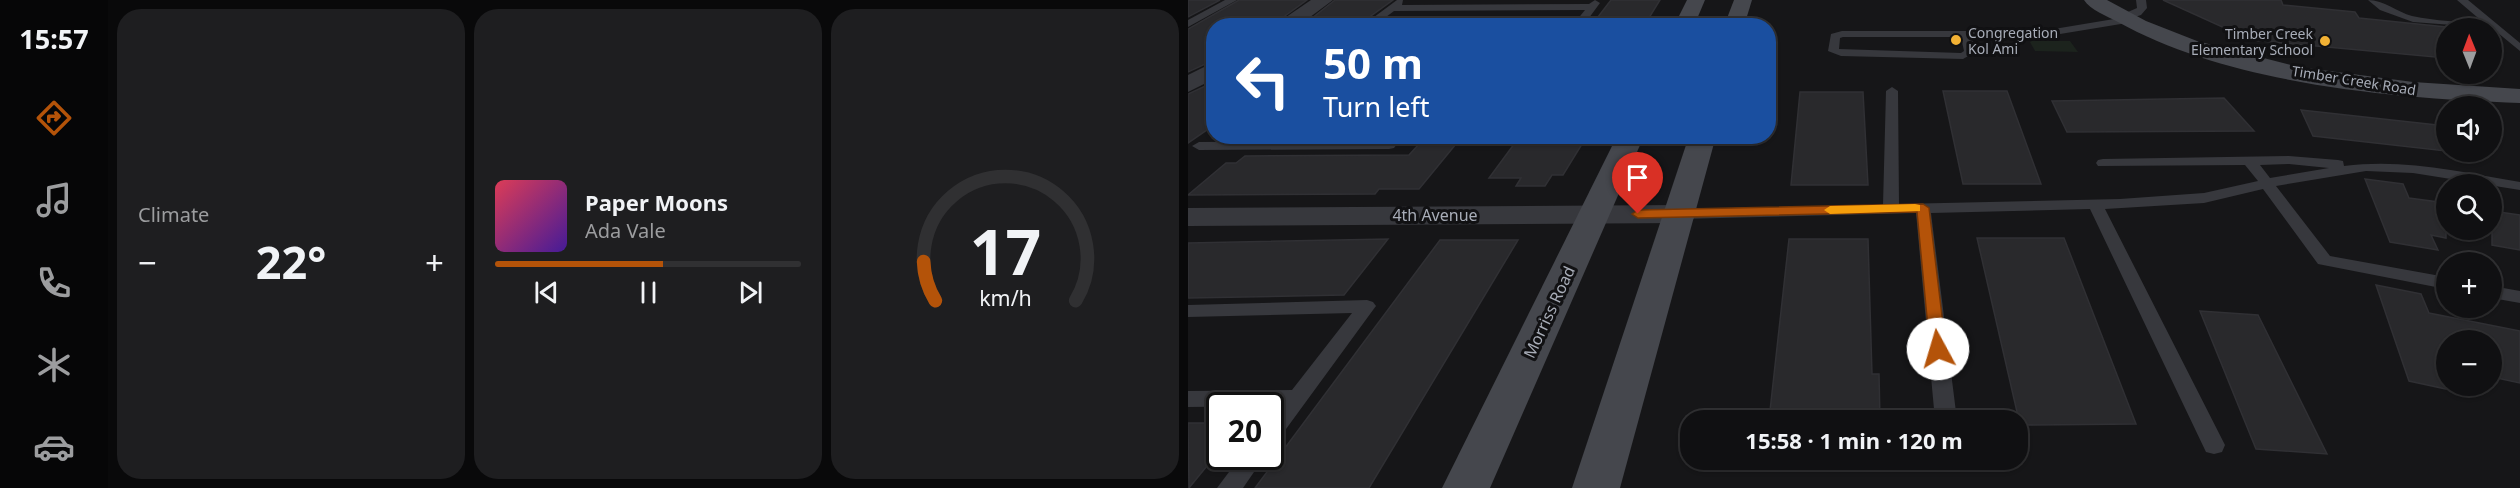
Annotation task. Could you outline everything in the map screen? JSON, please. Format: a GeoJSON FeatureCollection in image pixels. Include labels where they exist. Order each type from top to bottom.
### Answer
{"type":"FeatureCollection","features":[{"type":"Feature","properties":{"kind":"main road"},"geometry":{"type":"LineString","coordinates":[[1688,18],[1696,0]]}},
{"type":"Feature","properties":{"kind":"main road"},"geometry":{"type":"LineString","coordinates":[[1737,18],[1743,0]]}},
{"type":"Feature","properties":{"kind":"main road","name":"Timber Creek Road"},"geometry":{"type":"LineString","coordinates":[[2093,0],[2168,38],[2218,53],[2348,82],[2447,94],[2520,96]]}},
{"type":"Feature","properties":{"kind":"main road","name":"Morriss Road"},"geometry":{"type":"LineString","coordinates":[[1466,488],[1627,144]]}},
{"type":"Feature","properties":{"kind":"main road"},"geometry":{"type":"LineString","coordinates":[[1596,488],[1682,214],[1701,144]]}},
{"type":"Feature","properties":{"kind":"street"},"geometry":{"type":"LineString","coordinates":[[1296,18],[1324,0]]}},
{"type":"Feature","properties":{"kind":"street"},"geometry":{"type":"LineString","coordinates":[[1188,85],[1206,74]]}},
{"type":"Feature","properties":{"kind":"street","name":"4th Avenue"},"geometry":{"type":"LineString","coordinates":[[1188,217],[1682,214]]}},
{"type":"Feature","properties":{"kind":"lane"},"geometry":{"type":"LineString","coordinates":[[1188,24],[1232,0]]}},
{"type":"Feature","properties":{"kind":"lane"},"geometry":{"type":"LineString","coordinates":[[1378,18],[1403,0]]}},
{"type":"Feature","properties":{"kind":"lane"},"geometry":{"type":"LineString","coordinates":[[1966,35],[1970,52],[1963,56],[1833,51],[1835,36],[1842,34],[1966,35],[2054,32],[2127,19],[2142,8],[2141,0]]}},
{"type":"Feature","properties":{"kind":"lane"},"geometry":{"type":"LineString","coordinates":[[2373,0],[2380,8],[2414,18],[2436,20]]}},
{"type":"Feature","properties":{"kind":"lane"},"geometry":{"type":"LineString","coordinates":[[2462,0],[2483,18]]}},
{"type":"Feature","properties":{"kind":"lane"},"geometry":{"type":"LineString","coordinates":[[1392,8],[1595,4]]}},
{"type":"Feature","properties":{"kind":"lane"},"geometry":{"type":"LineString","coordinates":[[1584,18],[1595,4]]}},
{"type":"Feature","properties":{"kind":"lane"},"geometry":{"type":"LineString","coordinates":[[2502,33],[2520,48]]}},
{"type":"Feature","properties":{"kind":"lane"},"geometry":{"type":"LineString","coordinates":[[1891,209],[1892,92]]}},
{"type":"Feature","properties":{"kind":"lane"},"geometry":{"type":"LineString","coordinates":[[1193,150],[1206,141]]}},
{"type":"Feature","properties":{"kind":"lane"},"geometry":{"type":"LineString","coordinates":[[1193,150],[1390,144]]}},
{"type":"Feature","properties":{"kind":"lane"},"geometry":{"type":"LineString","coordinates":[[2103,163],[2289,159],[2413,169],[2520,186]]}},
{"type":"Feature","properties":{"kind":"lane"},"geometry":{"type":"LineString","coordinates":[[2249,160],[2324,260],[2436,281]]}},
{"type":"Feature","properties":{"kind":"lane"},"geometry":{"type":"LineString","coordinates":[[1682,214],[2095,204],[2204,198],[2265,184],[2366,166]]}},
{"type":"Feature","properties":{"kind":"lane"},"geometry":{"type":"LineString","coordinates":[[2095,204],[2214,445]]}},
{"type":"Feature","properties":{"kind":"lane"},"geometry":{"type":"LineString","coordinates":[[1923,208],[1945,410]]}},
{"type":"Feature","properties":{"kind":"lane"},"geometry":{"type":"LineString","coordinates":[[2502,294],[2520,297]]}},
{"type":"Feature","properties":{"kind":"lane"},"geometry":{"type":"LineString","coordinates":[[1188,311],[1367,306],[1284,416]]}},
{"type":"Feature","properties":{"kind":"lane"},"geometry":{"type":"LineString","coordinates":[[1188,399],[1297,399]]}},
{"type":"Feature","properties":{"kind":"lane"},"geometry":{"type":"LineString","coordinates":[[1229,488],[1243,470]]}},
{"type":"Feature","properties":{"kind":"shaded area"},"geometry":{"type":"Polygon","coordinates":[[[2070,41],[2078,52],[2035,51],[2030,42],[2070,41]]]}},
{"type":"Feature","properties":{"kind":"building"},"geometry":{"type":"Polygon","coordinates":[[[1188,0],[1220,0],[1188,17],[1188,0]]]}},
{"type":"Feature","properties":{"kind":"building"},"geometry":{"type":"Polygon","coordinates":[[[1239,0],[1307,0],[1282,18],[1207,18],[1239,0]]]}},
{"type":"Feature","properties":{"kind":"building"},"geometry":{"type":"Polygon","coordinates":[[[1335,0],[1393,0],[1368,18],[1312,18],[1335,0]]]}},
{"type":"Feature","properties":{"kind":"building"},"geometry":{"type":"Polygon","coordinates":[[[1611,0],[1660,0],[1649,18],[1597,18],[1611,0]]]}},
{"type":"Feature","properties":{"kind":"building"},"geometry":{"type":"Polygon","coordinates":[[[2163,0],[2281,0],[2283,5],[2355,12],[2359,18],[2436,26],[2436,57],[2229,38],[2227,29],[2163,0]]]}},
{"type":"Feature","properties":{"kind":"building"},"geometry":{"type":"Polygon","coordinates":[[[1206,19],[1206,64],[1188,72],[1188,29],[1206,19]]]}},
{"type":"Feature","properties":{"kind":"building"},"geometry":{"type":"Polygon","coordinates":[[[1206,86],[1206,131],[1188,143],[1188,94],[1206,86]]]}},
{"type":"Feature","properties":{"kind":"building"},"geometry":{"type":"Polygon","coordinates":[[[1943,91],[2007,91],[2041,184],[1963,184],[1943,91]]]}},
{"type":"Feature","properties":{"kind":"building"},"geometry":{"type":"Polygon","coordinates":[[[1800,92],[1863,92],[1868,185],[1791,185],[1800,92]]]}},
{"type":"Feature","properties":{"kind":"building"},"geometry":{"type":"Polygon","coordinates":[[[2224,98],[2254,131],[2067,132],[2052,101],[2224,98]]]}},
{"type":"Feature","properties":{"kind":"building"},"geometry":{"type":"Polygon","coordinates":[[[2301,110],[2436,125],[2436,150],[2313,136],[2301,110]]]}},
{"type":"Feature","properties":{"kind":"building"},"geometry":{"type":"Polygon","coordinates":[[[1419,144],[1456,144],[1419,189],[1379,189],[1375,194],[1188,195],[1226,163],[1236,163],[1245,156],[1409,155],[1419,144]]]}},
{"type":"Feature","properties":{"kind":"building"},"geometry":{"type":"Polygon","coordinates":[[[1514,144],[1582,144],[1563,175],[1552,175],[1545,186],[1516,186],[1521,178],[1489,178],[1514,144]]]}},
{"type":"Feature","properties":{"kind":"building"},"geometry":{"type":"Polygon","coordinates":[[[2365,179],[2403,184],[2409,198],[2436,202],[2436,236],[2431,235],[2438,250],[2390,242],[2365,179]]]}},
{"type":"Feature","properties":{"kind":"building"},"geometry":{"type":"Polygon","coordinates":[[[2502,212],[2520,215],[2520,250],[2492,245],[2492,240],[2502,240],[2502,212]]]}},
{"type":"Feature","properties":{"kind":"building"},"geometry":{"type":"Polygon","coordinates":[[[1977,238],[2064,238],[2136,424],[2028,425],[2028,410],[2017,410],[1977,238]]]}},
{"type":"Feature","properties":{"kind":"building"},"geometry":{"type":"Polygon","coordinates":[[[1388,239],[1344,295],[1188,298],[1188,243],[1388,239]]]}},
{"type":"Feature","properties":{"kind":"building"},"geometry":{"type":"Polygon","coordinates":[[[1789,239],[1868,239],[1872,374],[1879,374],[1880,410],[1770,410],[1789,239]]]}},
{"type":"Feature","properties":{"kind":"building"},"geometry":{"type":"Polygon","coordinates":[[[1440,240],[1518,240],[1369,488],[1255,488],[1268,470],[1284,470],[1284,449],[1440,240]]]}},
{"type":"Feature","properties":{"kind":"building"},"geometry":{"type":"Polygon","coordinates":[[[2376,285],[2421,294],[2429,313],[2436,314],[2436,318],[2454,318],[2520,331],[2520,383],[2502,379],[2502,330],[2436,330],[2436,387],[2409,381],[2376,285]]]}},
{"type":"Feature","properties":{"kind":"building"},"geometry":{"type":"Polygon","coordinates":[[[2200,311],[2258,315],[2327,454],[2256,449],[2200,311]]]}},
{"type":"Feature","properties":{"kind":"building"},"geometry":{"type":"Polygon","coordinates":[[[1188,423],[1206,423],[1206,467],[1189,488],[1188,423]]]}},
{"type":"Feature","properties":{"kind":"slow traffic"},"geometry":{"type":"LineString","coordinates":[[1830,210],[1915,208]]}},
{"type":"Feature","properties":{"kind":"place","name":"Congregation Kol Ami"},"geometry":{"type":"Point","coordinates":[1956,40]}},
{"type":"Feature","properties":{"kind":"place","name":"Timber Creek Elementary School"},"geometry":{"type":"Point","coordinates":[2325,41]}},
{"type":"Feature","properties":{"kind":"route"},"geometry":{"type":"LineString","coordinates":[[1638,214],[1923,208],[1938,349]]}}]}
